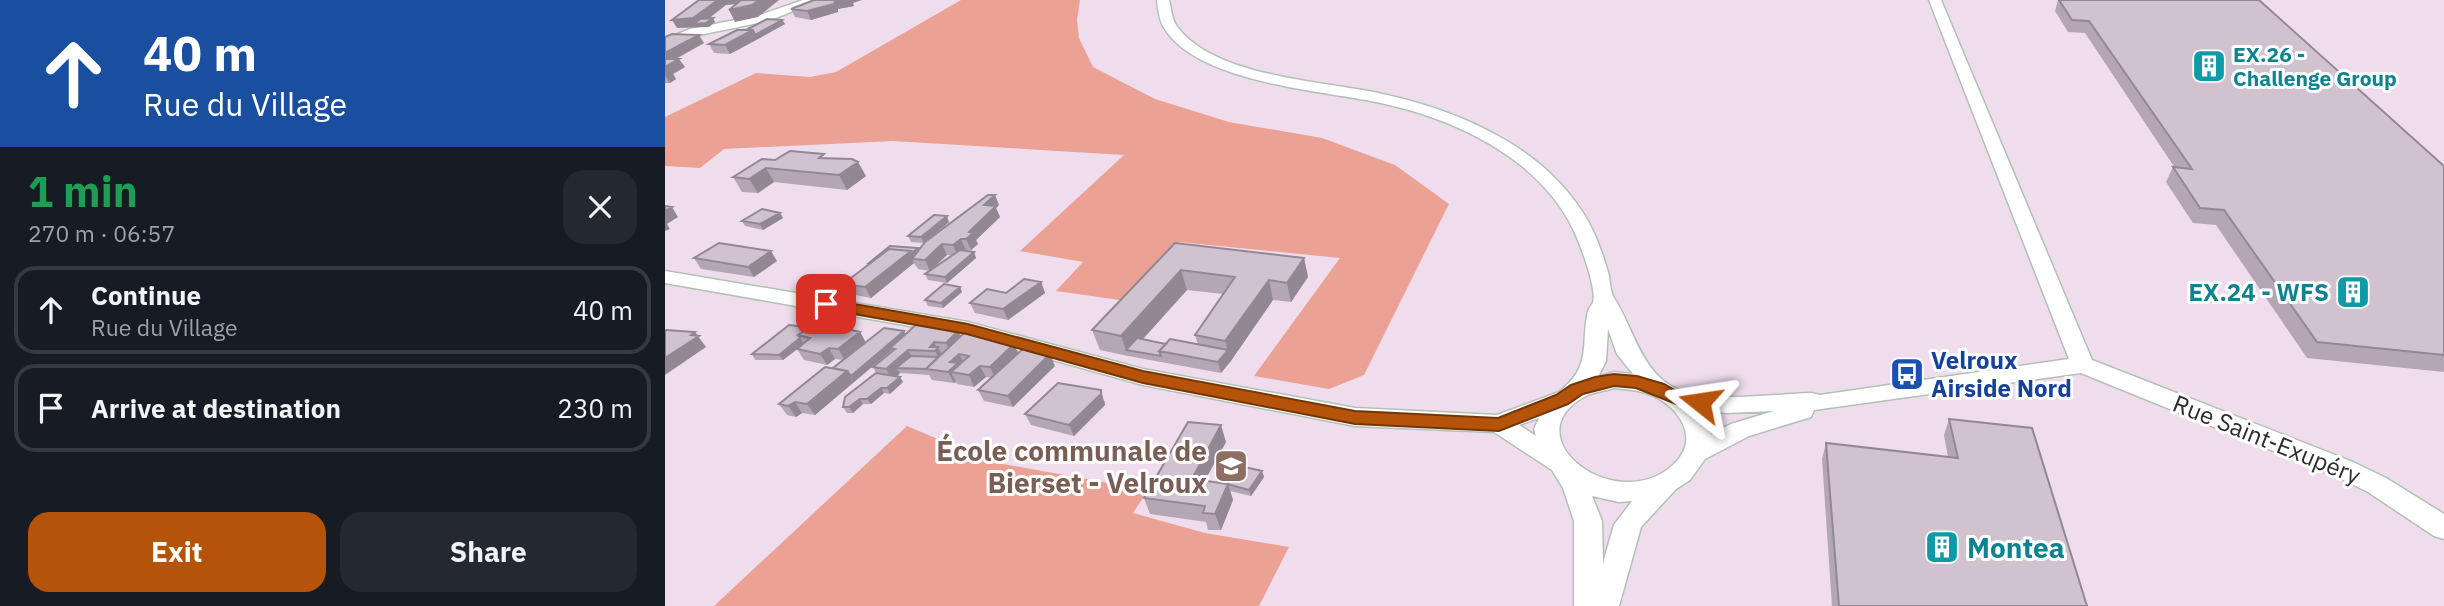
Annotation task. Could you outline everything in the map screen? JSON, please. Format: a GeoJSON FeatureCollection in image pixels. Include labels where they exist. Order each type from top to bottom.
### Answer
{"type":"FeatureCollection","features":[{"type":"Feature","properties":{"kind":"street"},"geometry":{"type":"LineString","coordinates":[[665,44],[686,34],[763,18],[815,0]]}},
{"type":"Feature","properties":{"kind":"street"},"geometry":{"type":"LineString","coordinates":[[1163,0],[1165,18],[1177,34],[1194,48],[1225,64],[1280,81],[1373,97],[1424,110],[1479,132],[1509,150],[1550,183],[1579,221],[1592,248],[1604,301],[1598,309],[1598,347],[1594,363],[1551,413],[1546,429],[1548,446],[1574,484],[1588,521],[1589,606]]}},
{"type":"Feature","properties":{"kind":"street"},"geometry":{"type":"LineString","coordinates":[[1935,0],[2083,365]]}},
{"type":"Feature","properties":{"kind":"street"},"geometry":{"type":"LineString","coordinates":[[665,277],[968,329],[1143,377],[1355,417],[1499,424],[1595,383],[1614,380],[1637,382],[1667,393]]}},
{"type":"Feature","properties":{"kind":"street"},"geometry":{"type":"LineString","coordinates":[[1604,301],[1610,304],[1628,354],[1690,412],[1698,428],[1697,452],[1682,474],[1654,495],[1628,525],[1604,606]]}},
{"type":"Feature","properties":{"kind":"street","name":"Rue Saint-Exupéry"},"geometry":{"type":"LineString","coordinates":[[1667,393],[1726,405],[1820,403],[2083,365],[2344,469],[2389,492],[2444,528]]}},
{"type":"Feature","properties":{"kind":"street","name":"Rue Saint-Exupéry"},"geometry":{"type":"LineString","coordinates":[[1697,452],[1727,435],[1815,408],[1820,403]]}},
{"type":"Feature","properties":{"kind":"street"},"geometry":{"type":"LineString","coordinates":[[1499,424],[1580,481],[1601,489],[1637,491],[1670,482]]}},
{"type":"Feature","properties":{"kind":"shaded area"},"geometry":{"type":"Polygon","coordinates":[[[961,0],[1080,0],[1077,20],[1079,38],[1093,67],[1155,99],[1229,122],[1322,138],[1395,165],[1449,204],[1364,375],[1329,389],[1254,376],[1340,258],[1179,242],[1127,301],[1056,291],[1083,262],[1020,251],[1124,155],[893,141],[724,149],[700,168],[665,166],[665,117],[756,73],[810,77],[836,72],[961,0]]]}},
{"type":"Feature","properties":{"kind":"shaded area"},"geometry":{"type":"Polygon","coordinates":[[[907,426],[992,462],[1148,490],[1133,513],[1205,533],[1289,547],[1259,606],[714,606],[907,426]]]}},
{"type":"Feature","properties":{"kind":"building"},"geometry":{"type":"Polygon","coordinates":[[[699,0],[718,0],[693,18],[672,20],[699,0]]]}},
{"type":"Feature","properties":{"kind":"building"},"geometry":{"type":"Polygon","coordinates":[[[741,0],[759,0],[752,5],[729,10],[741,0]]]}},
{"type":"Feature","properties":{"kind":"building"},"geometry":{"type":"Polygon","coordinates":[[[814,0],[838,0],[834,4],[807,11],[791,9],[814,0]]]}},
{"type":"Feature","properties":{"kind":"building","name":"EX.24 - WFS"},"geometry":{"type":"Polygon","coordinates":[[[2059,0],[2259,0],[2444,166],[2444,355],[2317,342],[2224,210],[2200,208],[2173,167],[2192,169],[2089,21],[2072,20],[2059,0]]]}},
{"type":"Feature","properties":{"kind":"building"},"geometry":{"type":"Polygon","coordinates":[[[713,18],[706,23],[694,24],[700,19],[713,18]]]}},
{"type":"Feature","properties":{"kind":"building"},"geometry":{"type":"Polygon","coordinates":[[[767,19],[782,20],[755,35],[753,30],[746,30],[767,19]]]}},
{"type":"Feature","properties":{"kind":"building"},"geometry":{"type":"Polygon","coordinates":[[[737,30],[753,30],[725,45],[709,44],[737,30]]]}},
{"type":"Feature","properties":{"kind":"building"},"geometry":{"type":"Polygon","coordinates":[[[672,34],[699,35],[665,53],[665,37],[672,34]]]}},
{"type":"Feature","properties":{"kind":"building"},"geometry":{"type":"Polygon","coordinates":[[[665,59],[679,59],[665,67],[665,59]]]}},
{"type":"Feature","properties":{"kind":"building"},"geometry":{"type":"Polygon","coordinates":[[[790,151],[824,154],[819,158],[852,159],[858,162],[839,175],[766,168],[749,179],[733,177],[762,159],[775,160],[790,151]]]}},
{"type":"Feature","properties":{"kind":"building"},"geometry":{"type":"Polygon","coordinates":[[[988,195],[995,195],[984,205],[996,206],[969,232],[973,233],[966,239],[953,245],[942,244],[925,260],[912,259],[925,242],[988,195]]]}},
{"type":"Feature","properties":{"kind":"building"},"geometry":{"type":"Polygon","coordinates":[[[762,209],[780,213],[760,224],[742,221],[762,209]]]}},
{"type":"Feature","properties":{"kind":"building"},"geometry":{"type":"Polygon","coordinates":[[[934,215],[947,216],[921,237],[908,236],[934,215]]]}},
{"type":"Feature","properties":{"kind":"building"},"geometry":{"type":"Polygon","coordinates":[[[719,243],[771,251],[748,267],[694,258],[719,243]]]}},
{"type":"Feature","properties":{"kind":"building"},"geometry":{"type":"Polygon","coordinates":[[[1175,243],[1304,258],[1287,283],[1269,280],[1225,341],[1195,335],[1235,277],[1181,270],[1121,336],[1092,330],[1175,243]]]}},
{"type":"Feature","properties":{"kind":"building"},"geometry":{"type":"Polygon","coordinates":[[[890,246],[918,248],[912,253],[889,249],[869,263],[890,246]]]}},
{"type":"Feature","properties":{"kind":"building"},"geometry":{"type":"Polygon","coordinates":[[[889,249],[911,251],[865,287],[843,284],[889,249]]]}},
{"type":"Feature","properties":{"kind":"building"},"geometry":{"type":"Polygon","coordinates":[[[960,250],[974,252],[945,277],[925,274],[960,250]]]}},
{"type":"Feature","properties":{"kind":"building"},"geometry":{"type":"Polygon","coordinates":[[[1024,279],[1041,282],[1003,309],[970,303],[987,289],[1006,293],[1024,279]]]}},
{"type":"Feature","properties":{"kind":"building"},"geometry":{"type":"Polygon","coordinates":[[[944,284],[960,287],[941,303],[925,300],[944,284]]]}},
{"type":"Feature","properties":{"kind":"building"},"geometry":{"type":"Polygon","coordinates":[[[818,322],[860,332],[838,349],[829,348],[820,354],[797,349],[810,338],[798,335],[818,322]]]}},
{"type":"Feature","properties":{"kind":"building"},"geometry":{"type":"Polygon","coordinates":[[[918,323],[958,331],[946,343],[934,342],[930,347],[938,347],[935,351],[908,350],[886,369],[873,367],[895,349],[890,348],[918,323]]]}},
{"type":"Feature","properties":{"kind":"building"},"geometry":{"type":"Polygon","coordinates":[[[789,325],[805,327],[801,330],[804,331],[798,335],[800,338],[779,355],[752,354],[789,325]]]}},
{"type":"Feature","properties":{"kind":"building"},"geometry":{"type":"Polygon","coordinates":[[[884,328],[904,331],[851,376],[847,371],[833,368],[884,328]]]}},
{"type":"Feature","properties":{"kind":"building"},"geometry":{"type":"Polygon","coordinates":[[[666,330],[695,332],[691,335],[699,336],[665,358],[666,330]]]}},
{"type":"Feature","properties":{"kind":"building"},"geometry":{"type":"Polygon","coordinates":[[[964,333],[1014,344],[990,367],[980,366],[969,375],[951,372],[969,356],[959,354],[950,362],[958,363],[948,372],[926,369],[964,333]]]}},
{"type":"Feature","properties":{"kind":"building"},"geometry":{"type":"Polygon","coordinates":[[[1137,338],[1166,344],[1159,351],[1161,356],[1126,350],[1137,338]]]}},
{"type":"Feature","properties":{"kind":"building"},"geometry":{"type":"Polygon","coordinates":[[[1170,339],[1228,350],[1218,362],[1159,351],[1170,339]]]}},
{"type":"Feature","properties":{"kind":"building"},"geometry":{"type":"Polygon","coordinates":[[[1025,347],[1050,354],[1008,396],[978,390],[1025,347]]]}},
{"type":"Feature","properties":{"kind":"building"},"geometry":{"type":"Polygon","coordinates":[[[911,356],[938,357],[926,369],[896,368],[911,356]]]}},
{"type":"Feature","properties":{"kind":"building"},"geometry":{"type":"Polygon","coordinates":[[[825,367],[847,371],[807,404],[779,404],[825,367]]]}},
{"type":"Feature","properties":{"kind":"building"},"geometry":{"type":"Polygon","coordinates":[[[876,373],[900,377],[867,399],[860,399],[849,407],[843,407],[845,397],[876,373]]]}},
{"type":"Feature","properties":{"kind":"building"},"geometry":{"type":"Polygon","coordinates":[[[1058,383],[1101,390],[1101,394],[1069,425],[1025,414],[1058,383]]]}},
{"type":"Feature","properties":{"kind":"building","name":"Montea"},"geometry":{"type":"Polygon","coordinates":[[[1949,419],[2032,428],[2087,606],[1839,606],[1826,443],[1958,458],[1949,419]]]}},
{"type":"Feature","properties":{"kind":"building"},"geometry":{"type":"Polygon","coordinates":[[[1188,422],[1221,425],[1192,479],[1228,484],[1215,514],[1203,513],[1205,506],[1144,498],[1188,422]]]}},
{"type":"Feature","properties":{"kind":"building"},"geometry":{"type":"Polygon","coordinates":[[[1240,466],[1262,471],[1249,490],[1227,484],[1240,466]]]}},
{"type":"Feature","properties":{"kind":"place","name":"EX.26 - Challenge Group"},"geometry":{"type":"Point","coordinates":[2209,66]}},
{"type":"Feature","properties":{"kind":"place","name":"EX.24 - WFS"},"geometry":{"type":"Point","coordinates":[2353,292]}},
{"type":"Feature","properties":{"kind":"place","name":"Velroux Airside Nord"},"geometry":{"type":"Point","coordinates":[1907,374]}},
{"type":"Feature","properties":{"kind":"place","name":"École communale de Bierset - Velroux"},"geometry":{"type":"Point","coordinates":[1231,466]}},
{"type":"Feature","properties":{"kind":"place","name":"Montea"},"geometry":{"type":"Point","coordinates":[1942,547]}},
{"type":"Feature","properties":{"kind":"route"},"geometry":{"type":"LineString","coordinates":[[826,304],[968,329],[1143,377],[1355,417],[1499,424],[1595,383],[1614,380],[1637,382],[1658,388],[1676,398],[1700,402]]}}]}
